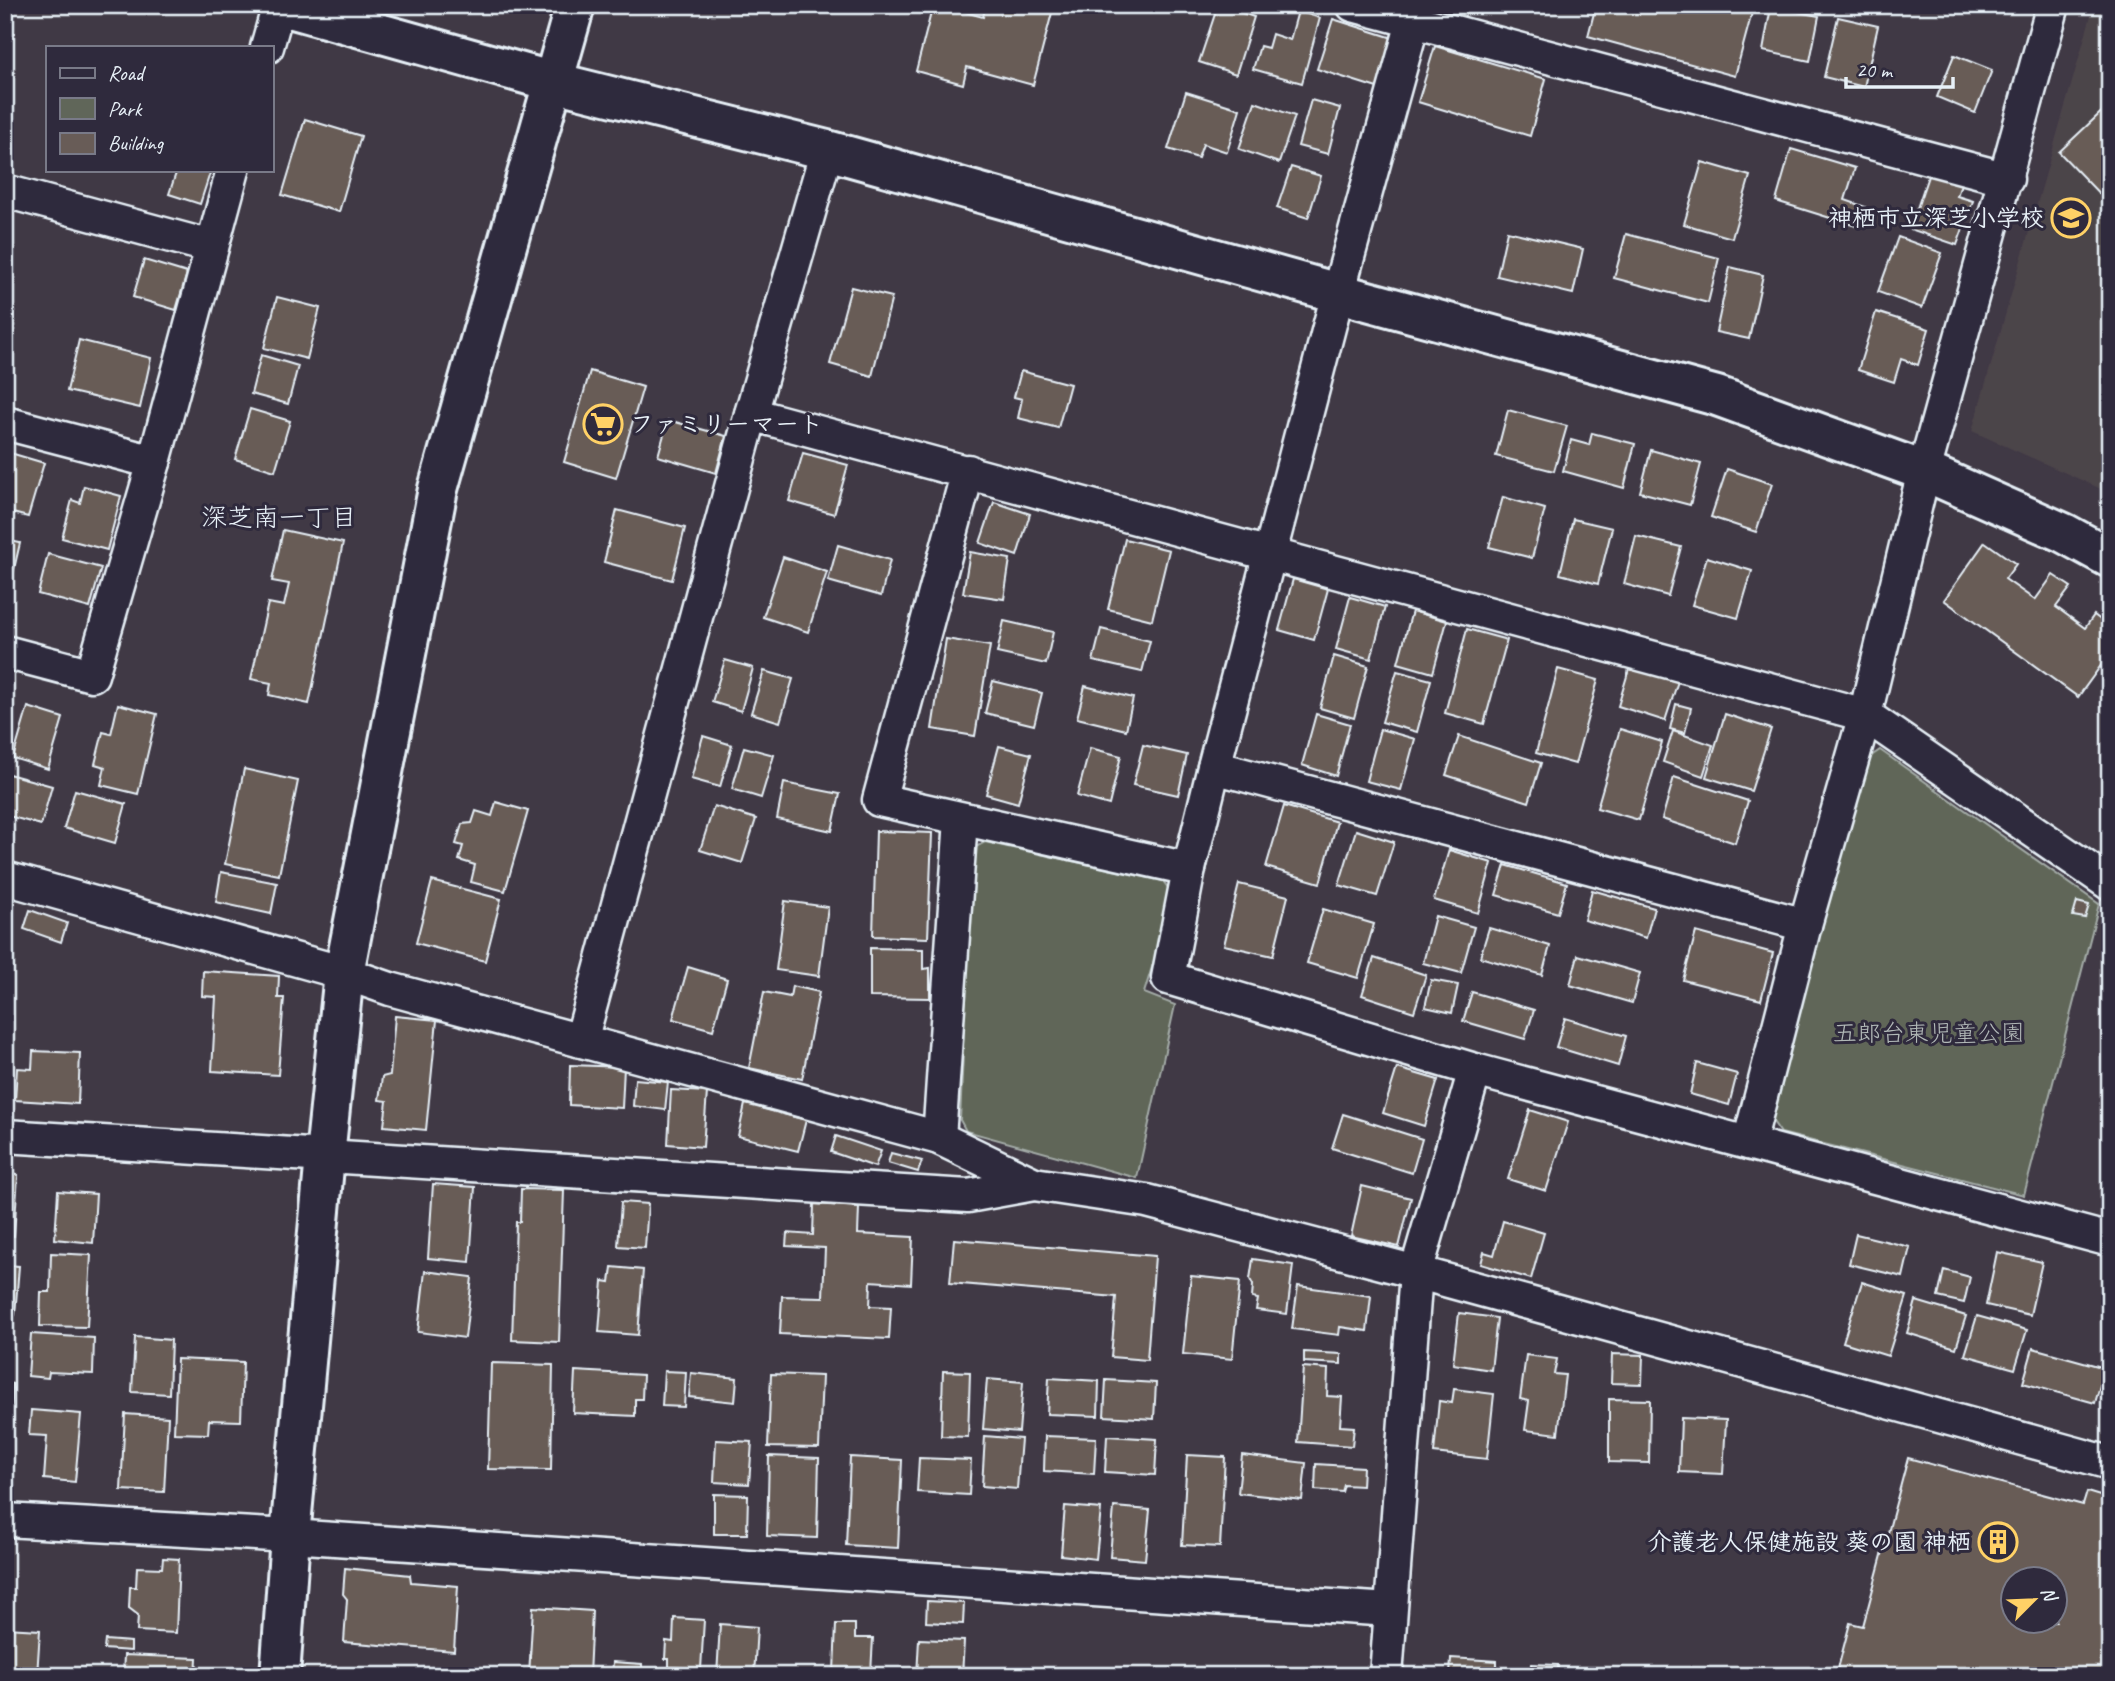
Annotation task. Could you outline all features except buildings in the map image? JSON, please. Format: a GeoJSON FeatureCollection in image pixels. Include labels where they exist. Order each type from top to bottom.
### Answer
{"type":"FeatureCollection","features":[{"type":"Feature","properties":{"kind":"street"},"geometry":{"type":"LineString","coordinates":[[267,46],[279,5],[554,82],[827,150],[1717,396],[1924,471],[2064,533],[2110,558]]}},
{"type":"Feature","properties":{"kind":"street"},"geometry":{"type":"LineString","coordinates":[[280,1676],[290,1536],[344,973],[438,489],[575,5]]}},
{"type":"Feature","properties":{"kind":"street"},"geometry":{"type":"LineString","coordinates":[[1353,5],[2007,179]]}},
{"type":"Feature","properties":{"kind":"street"},"geometry":{"type":"LineString","coordinates":[[1749,1143],[1805,925],[1865,715],[1924,471],[2053,5]]}},
{"type":"Feature","properties":{"kind":"street"},"geometry":{"type":"LineString","coordinates":[[1413,22],[1338,293],[1214,767],[1189,869],[1168,978],[1475,1070],[2110,1240]]}},
{"type":"Feature","properties":{"kind":"street"},"geometry":{"type":"LineString","coordinates":[[581,1041],[751,414],[827,150]]}},
{"type":"Feature","properties":{"kind":"street"},"geometry":{"type":"LineString","coordinates":[[5,652],[92,675],[154,462],[232,172]]}},
{"type":"Feature","properties":{"kind":"street"},"geometry":{"type":"LineString","coordinates":[[5,191],[212,247]]}},
{"type":"Feature","properties":{"kind":"street"},"geometry":{"type":"LineString","coordinates":[[751,414],[1865,715],[2110,884]]}},
{"type":"Feature","properties":{"kind":"street"},"geometry":{"type":"LineString","coordinates":[[5,423],[154,462]]}},
{"type":"Feature","properties":{"kind":"street"},"geometry":{"type":"LineString","coordinates":[[968,471],[879,800],[1189,869]]}},
{"type":"Feature","properties":{"kind":"street"},"geometry":{"type":"LineString","coordinates":[[1214,767],[1805,925]]}},
{"type":"Feature","properties":{"kind":"street"},"geometry":{"type":"LineString","coordinates":[[939,1138],[961,819]]}},
{"type":"Feature","properties":{"kind":"street"},"geometry":{"type":"LineString","coordinates":[[5,878],[344,973],[390,989],[939,1138],[1034,1184],[1147,1201],[1416,1272],[2110,1464]]}},
{"type":"Feature","properties":{"kind":"street"},"geometry":{"type":"LineString","coordinates":[[1386,1676],[1416,1272],[1475,1070]]}},
{"type":"Feature","properties":{"kind":"street"},"geometry":{"type":"LineString","coordinates":[[5,1136],[968,1196],[1034,1184]]}},
{"type":"Feature","properties":{"kind":"street"},"geometry":{"type":"LineString","coordinates":[[5,1520],[290,1536],[1391,1610]]}},
{"type":"Feature","properties":{"kind":"shaded area","name":"神栖市立深芝小学校"},"geometry":{"type":"Polygon","coordinates":[[[2094,5],[2110,5],[2110,493],[1972,431],[2094,5]]]}},
{"type":"Feature","properties":{"kind":"green space","name":"五郎台東児童公園"},"geometry":{"type":"Polygon","coordinates":[[[1880,750],[2099,904],[2024,1195],[1781,1133],[1769,1116],[1864,761],[1880,750]]]}},
{"type":"Feature","properties":{"kind":"green space"},"geometry":{"type":"Polygon","coordinates":[[[985,842],[1163,881],[1174,896],[1144,993],[1175,1005],[1137,1178],[966,1131],[960,1120],[972,849],[985,842]]]}},
{"type":"Feature","properties":{"kind":"place","name":"神栖市立深芝小学校"},"geometry":{"type":"Point","coordinates":[2071,218]}},
{"type":"Feature","properties":{"kind":"place","name":"ファミリーマート"},"geometry":{"type":"Point","coordinates":[603,424]}},
{"type":"Feature","properties":{"kind":"place","name":"介護老人保健施設 葵の園 神栖"},"geometry":{"type":"Point","coordinates":[1998,1542]}},
{"type":"Feature","properties":{"kind":"district","name":"深芝南一丁目"},"geometry":{"type":"Point","coordinates":[279,517]}}]}
